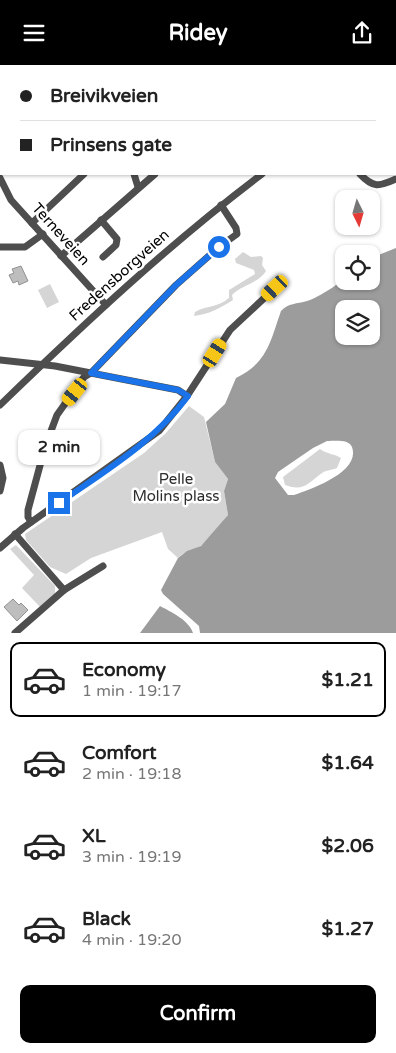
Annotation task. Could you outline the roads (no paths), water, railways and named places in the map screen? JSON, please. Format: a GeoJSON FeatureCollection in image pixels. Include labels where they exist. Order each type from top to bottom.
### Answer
{"type":"FeatureCollection","features":[{"type":"Feature","properties":{"kind":"street"},"geometry":{"type":"LineString","coordinates":[[32,223],[83,175]]}},
{"type":"Feature","properties":{"kind":"street"},"geometry":{"type":"LineString","coordinates":[[134,175],[138,187]]}},
{"type":"Feature","properties":{"kind":"street"},"geometry":{"type":"LineString","coordinates":[[61,256],[154,175]]}},
{"type":"Feature","properties":{"kind":"street","name":"Fredensborgveien"},"geometry":{"type":"LineString","coordinates":[[0,405],[179,239],[261,175]]}},
{"type":"Feature","properties":{"kind":"street"},"geometry":{"type":"LineString","coordinates":[[361,175],[372,184],[378,185],[396,179]]}},
{"type":"Feature","properties":{"kind":"street","name":"Terneveien"},"geometry":{"type":"LineString","coordinates":[[0,178],[11,200],[106,305]]}},
{"type":"Feature","properties":{"kind":"street"},"geometry":{"type":"LineString","coordinates":[[32,522],[28,517],[28,509],[57,415],[84,377],[91,373],[181,280],[237,234],[236,228],[221,205]]}},
{"type":"Feature","properties":{"kind":"street"},"geometry":{"type":"LineString","coordinates":[[100,220],[117,239],[116,245],[103,257]]}},
{"type":"Feature","properties":{"kind":"street"},"geometry":{"type":"LineString","coordinates":[[0,247],[25,247],[43,235]]}},
{"type":"Feature","properties":{"kind":"street"},"geometry":{"type":"LineString","coordinates":[[0,548],[32,522],[159,431],[188,396],[230,330],[275,288]]}},
{"type":"Feature","properties":{"kind":"street"},"geometry":{"type":"LineString","coordinates":[[0,360],[91,373],[178,390],[188,396]]}},
{"type":"Feature","properties":{"kind":"street"},"geometry":{"type":"LineString","coordinates":[[0,465],[3,478],[0,491]]}},
{"type":"Feature","properties":{"kind":"street"},"geometry":{"type":"LineString","coordinates":[[15,535],[64,590]]}},
{"type":"Feature","properties":{"kind":"street"},"geometry":{"type":"LineString","coordinates":[[14,633],[64,590],[103,567]]}},
{"type":"Feature","properties":{"kind":"park label","name":"Pelle Molins plass"},"geometry":{"type":"Point","coordinates":[176,488]}}]}
